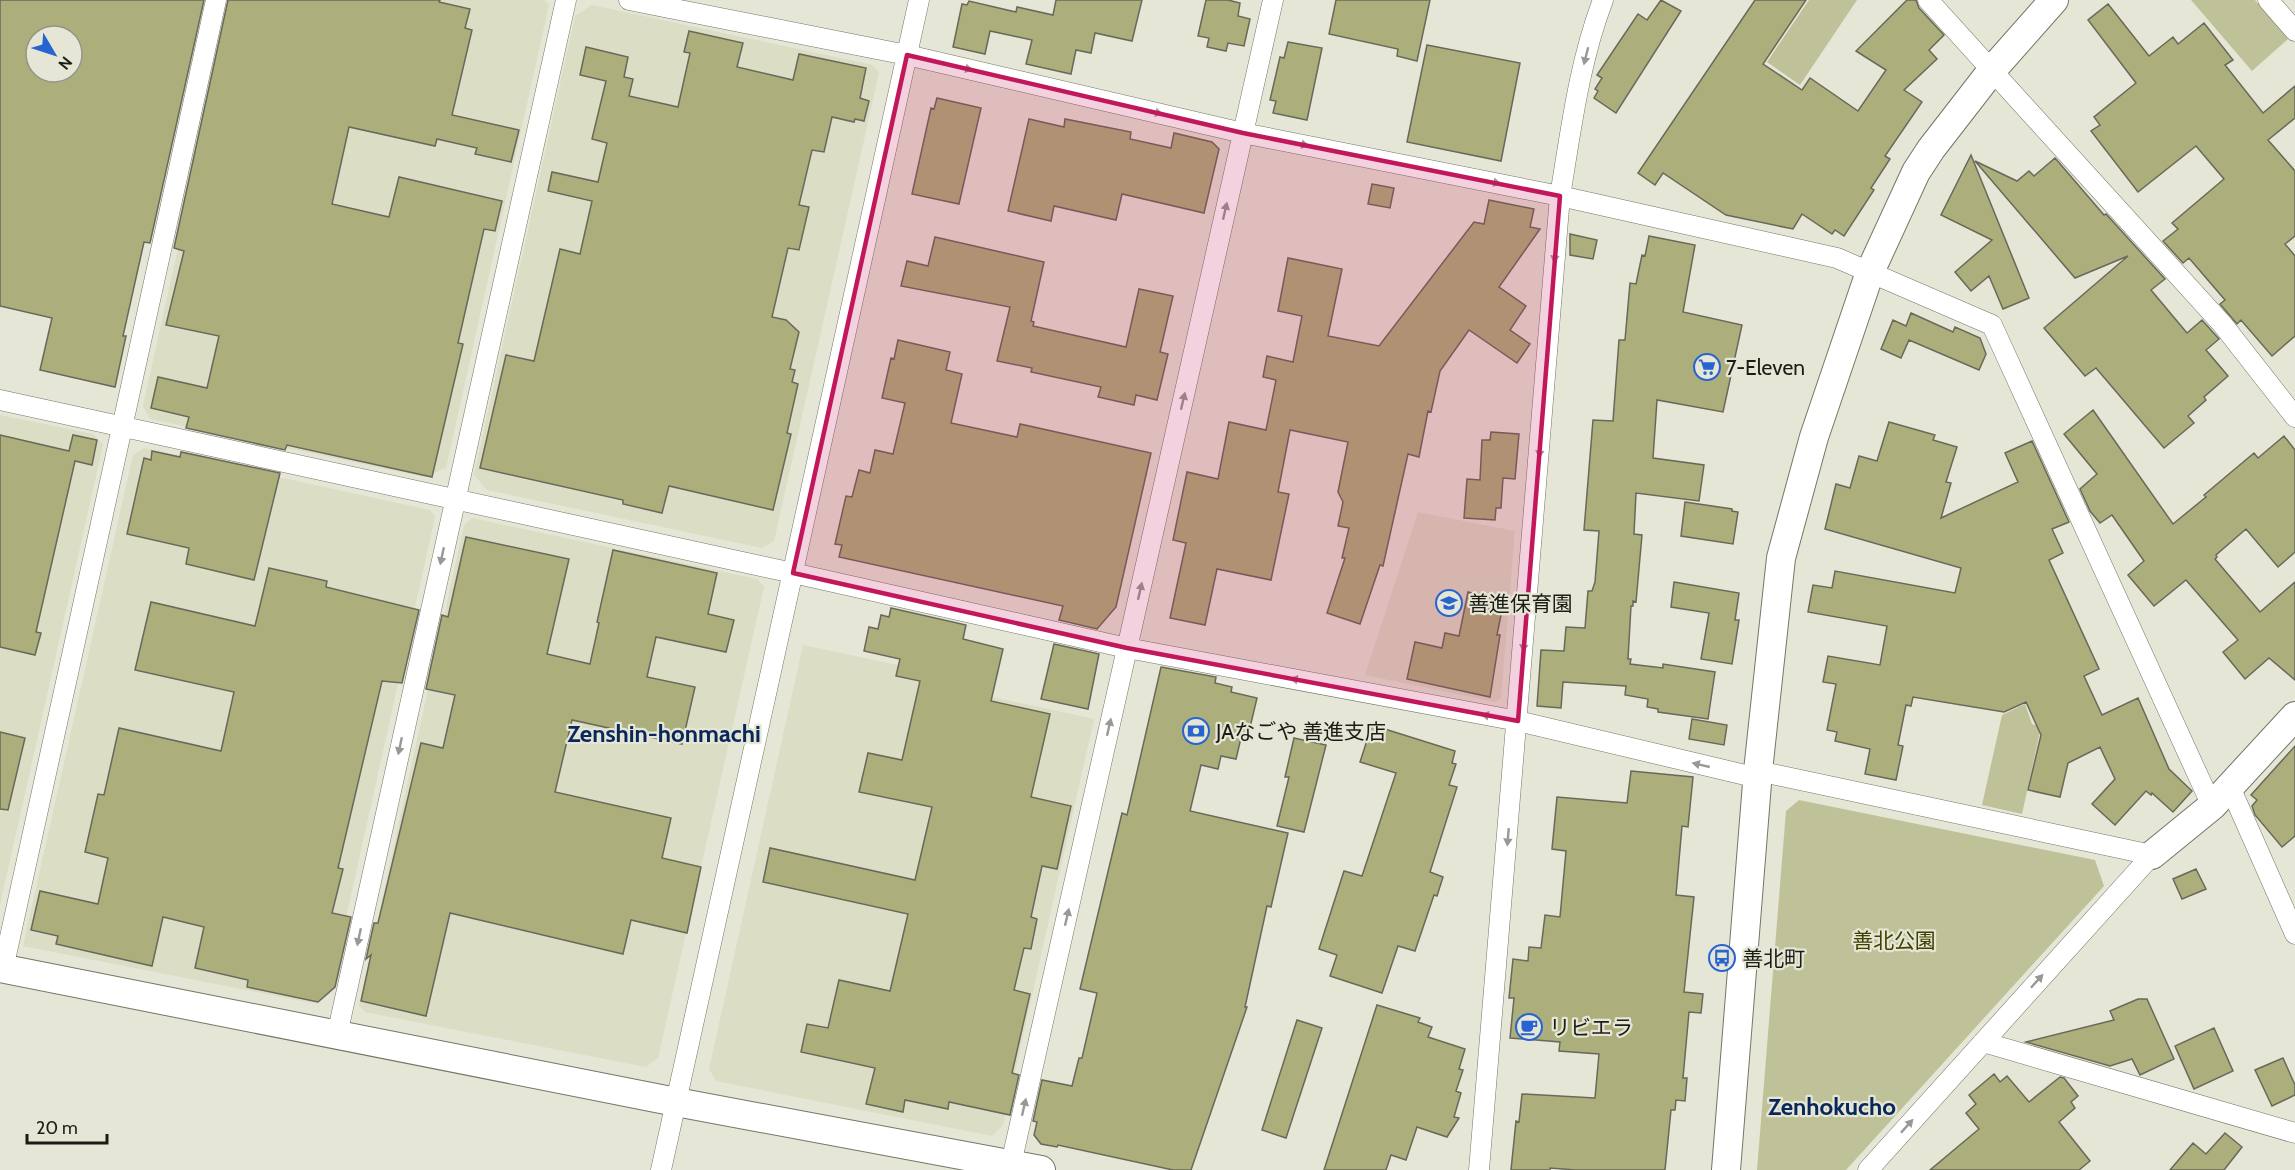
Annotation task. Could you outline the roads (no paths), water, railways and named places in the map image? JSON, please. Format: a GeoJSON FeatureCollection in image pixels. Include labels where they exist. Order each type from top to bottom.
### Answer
{"type":"FeatureCollection","features":[{"type":"Feature","properties":{"kind":"street"},"geometry":{"type":"LineString","coordinates":[[216,0],[2,969],[676,1102],[1041,1170]]}},
{"type":"Feature","properties":{"kind":"street"},"geometry":{"type":"LineString","coordinates":[[337,1035],[566,0]]}},
{"type":"Feature","properties":{"kind":"street"},"geometry":{"type":"LineString","coordinates":[[630,0],[907,55],[1243,132],[1560,196],[1837,258],[1992,325],[2221,796],[2295,934]]}},
{"type":"Feature","properties":{"kind":"street"},"geometry":{"type":"LineString","coordinates":[[661,1170],[919,0]]}},
{"type":"Feature","properties":{"kind":"street"},"geometry":{"type":"LineString","coordinates":[[1011,1164],[1273,0]]}},
{"type":"Feature","properties":{"kind":"street"},"geometry":{"type":"LineString","coordinates":[[1479,1170],[1560,196],[1578,88],[1593,27],[1603,0]]}},
{"type":"Feature","properties":{"kind":"street"},"geometry":{"type":"LineString","coordinates":[[1928,0],[2223,325],[2295,417]]}},
{"type":"Feature","properties":{"kind":"street"},"geometry":{"type":"LineString","coordinates":[[1726,1170],[1758,774],[1781,558],[1814,437],[1870,272],[1916,172],[1993,69],[2054,0]]}},
{"type":"Feature","properties":{"kind":"street"},"geometry":{"type":"LineString","coordinates":[[2268,0],[2295,32]]}},
{"type":"Feature","properties":{"kind":"street"},"geometry":{"type":"LineString","coordinates":[[0,400],[1127,648],[1518,721],[1758,774],[2152,855]]}},
{"type":"Feature","properties":{"kind":"street"},"geometry":{"type":"LineString","coordinates":[[1868,1170],[2152,855],[2221,796],[2295,716]]}},
{"type":"Feature","properties":{"kind":"street"},"geometry":{"type":"LineString","coordinates":[[1983,1042],[2295,1133]]}},
{"type":"Feature","properties":{"kind":"place","name":"7-Eleven"},"geometry":{"type":"Point","coordinates":[1707,367]}},
{"type":"Feature","properties":{"kind":"place","name":"善進保育園"},"geometry":{"type":"Point","coordinates":[1449,603]}},
{"type":"Feature","properties":{"kind":"place","name":"JAなごや 善進支店"},"geometry":{"type":"Point","coordinates":[1196,731]}},
{"type":"Feature","properties":{"kind":"place","name":"善北町"},"geometry":{"type":"Point","coordinates":[1722,958]}},
{"type":"Feature","properties":{"kind":"place","name":"リビエラ"},"geometry":{"type":"Point","coordinates":[1529,1027]}},
{"type":"Feature","properties":{"kind":"district","name":"Zenshin-honmachi"},"geometry":{"type":"Point","coordinates":[664,733]}},
{"type":"Feature","properties":{"kind":"district","name":"Zenhokucho"},"geometry":{"type":"Point","coordinates":[1832,1106]}},
{"type":"Feature","properties":{"kind":"park label","name":"善北公園"},"geometry":{"type":"Point","coordinates":[1894,940]}}]}
